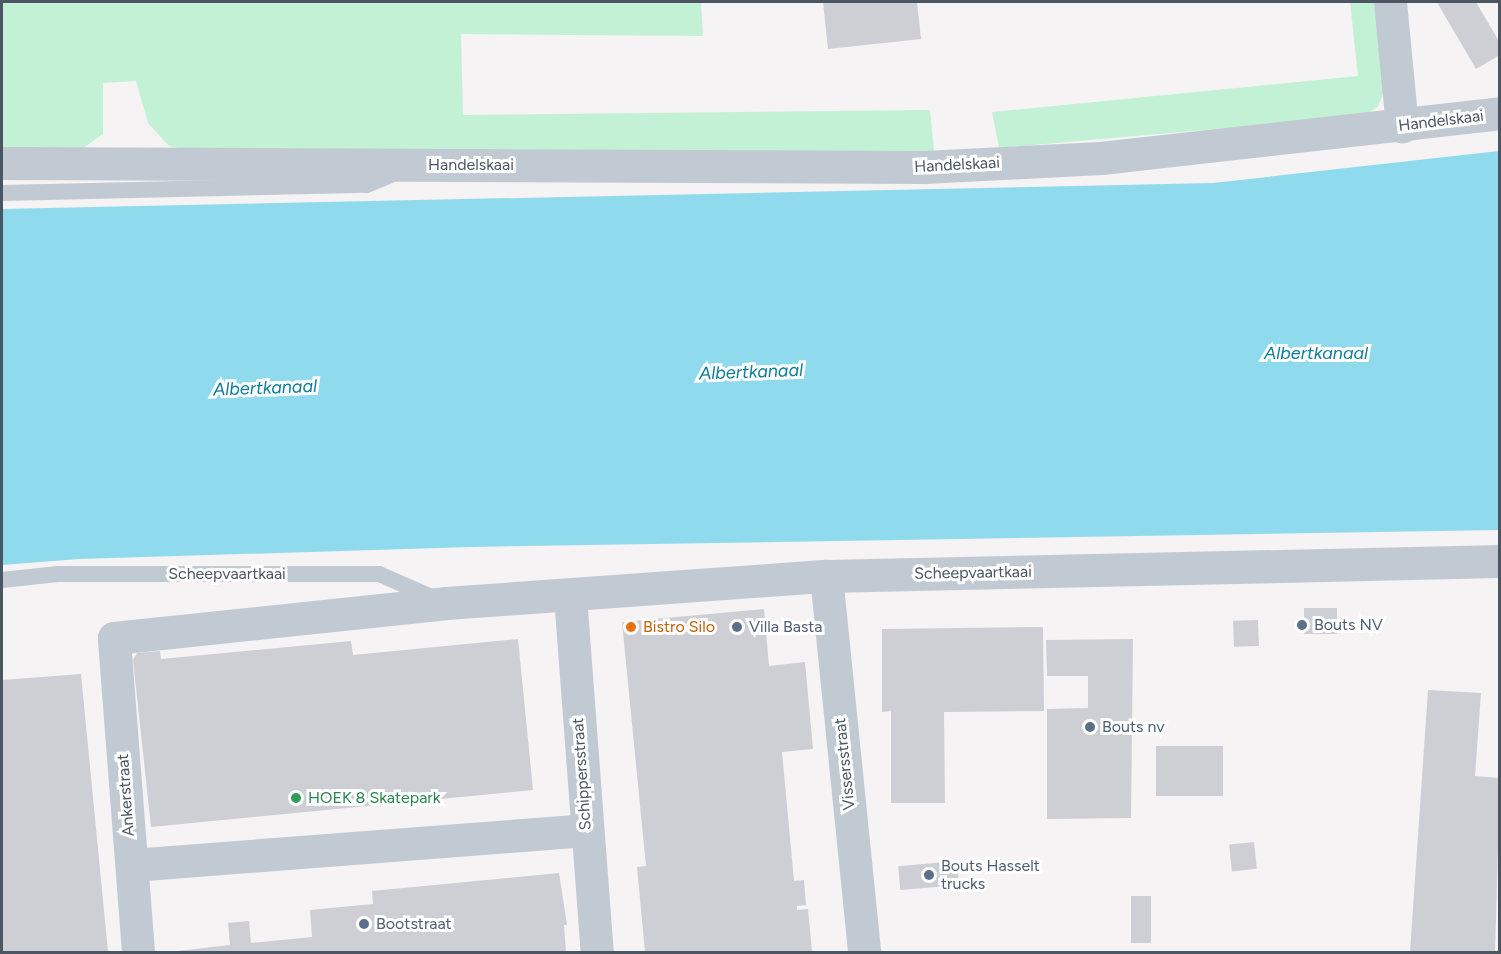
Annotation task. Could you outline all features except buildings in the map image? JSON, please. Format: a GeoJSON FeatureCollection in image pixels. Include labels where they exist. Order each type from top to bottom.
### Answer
{"type":"FeatureCollection","features":[{"type":"Feature","properties":{"kind":"street"},"geometry":{"type":"LineString","coordinates":[[1390,2],[1402,126]]}},
{"type":"Feature","properties":{"kind":"street","name":"Handelskaai"},"geometry":{"type":"LineString","coordinates":[[2,163],[924,168],[1101,158],[1402,126],[1500,113]]}},
{"type":"Feature","properties":{"kind":"street","name":"Scheepvaartkaai"},"geometry":{"type":"LineString","coordinates":[[114,638],[447,603],[826,576],[1500,561]]}},
{"type":"Feature","properties":{"kind":"street","name":"Vissersstraat"},"geometry":{"type":"LineString","coordinates":[[826,576],[864,952]]}},
{"type":"Feature","properties":{"kind":"street","name":"Schippersstraat"},"geometry":{"type":"LineString","coordinates":[[570,596],[597,952]]}},
{"type":"Feature","properties":{"kind":"street","name":"Ankerstraat"},"geometry":{"type":"LineString","coordinates":[[114,638],[138,952]]}},
{"type":"Feature","properties":{"kind":"street"},"geometry":{"type":"LineString","coordinates":[[132,865],[586,830]]}},
{"type":"Feature","properties":{"kind":"lane","name":"Handelskaai"},"geometry":{"type":"LineString","coordinates":[[2,193],[367,185],[412,165]]}},
{"type":"Feature","properties":{"kind":"lane","name":"Scheepvaartkaai"},"geometry":{"type":"LineString","coordinates":[[2,580],[58,574],[379,574],[447,603]]}},
{"type":"Feature","properties":{"kind":"green space"},"geometry":{"type":"Polygon","coordinates":[[[2,2],[701,2],[703,36],[461,34],[463,115],[930,110],[934,151],[210,154],[169,146],[148,123],[136,81],[103,83],[103,134],[79,151],[2,150],[2,2]]]}},
{"type":"Feature","properties":{"kind":"green space"},"geometry":{"type":"Polygon","coordinates":[[[1350,2],[1374,2],[1384,91],[1378,107],[1362,116],[999,148],[992,112],[1358,76],[1350,2]]]}},
{"type":"Feature","properties":{"kind":"water","name":"Albertkanaal"},"geometry":{"type":"Polygon","coordinates":[[[1499,151],[1499,530],[470,547],[79,559],[2,565],[2,209],[1213,183],[1499,151]]]}},
{"type":"Feature","properties":{"kind":"place","name":"Bouts NV"},"geometry":{"type":"Point","coordinates":[1302,625]}},
{"type":"Feature","properties":{"kind":"place","name":"Bistro Silo"},"geometry":{"type":"Point","coordinates":[631,627]}},
{"type":"Feature","properties":{"kind":"place","name":"Villa Basta"},"geometry":{"type":"Point","coordinates":[737,627]}},
{"type":"Feature","properties":{"kind":"place","name":"Bouts nv"},"geometry":{"type":"Point","coordinates":[1090,727]}},
{"type":"Feature","properties":{"kind":"place","name":"HOEK 8 Skatepark"},"geometry":{"type":"Point","coordinates":[296,798]}},
{"type":"Feature","properties":{"kind":"place","name":"Bouts Hasselt trucks"},"geometry":{"type":"Point","coordinates":[929,875]}},
{"type":"Feature","properties":{"kind":"place","name":"Bootstraat"},"geometry":{"type":"Point","coordinates":[364,924]}}]}
